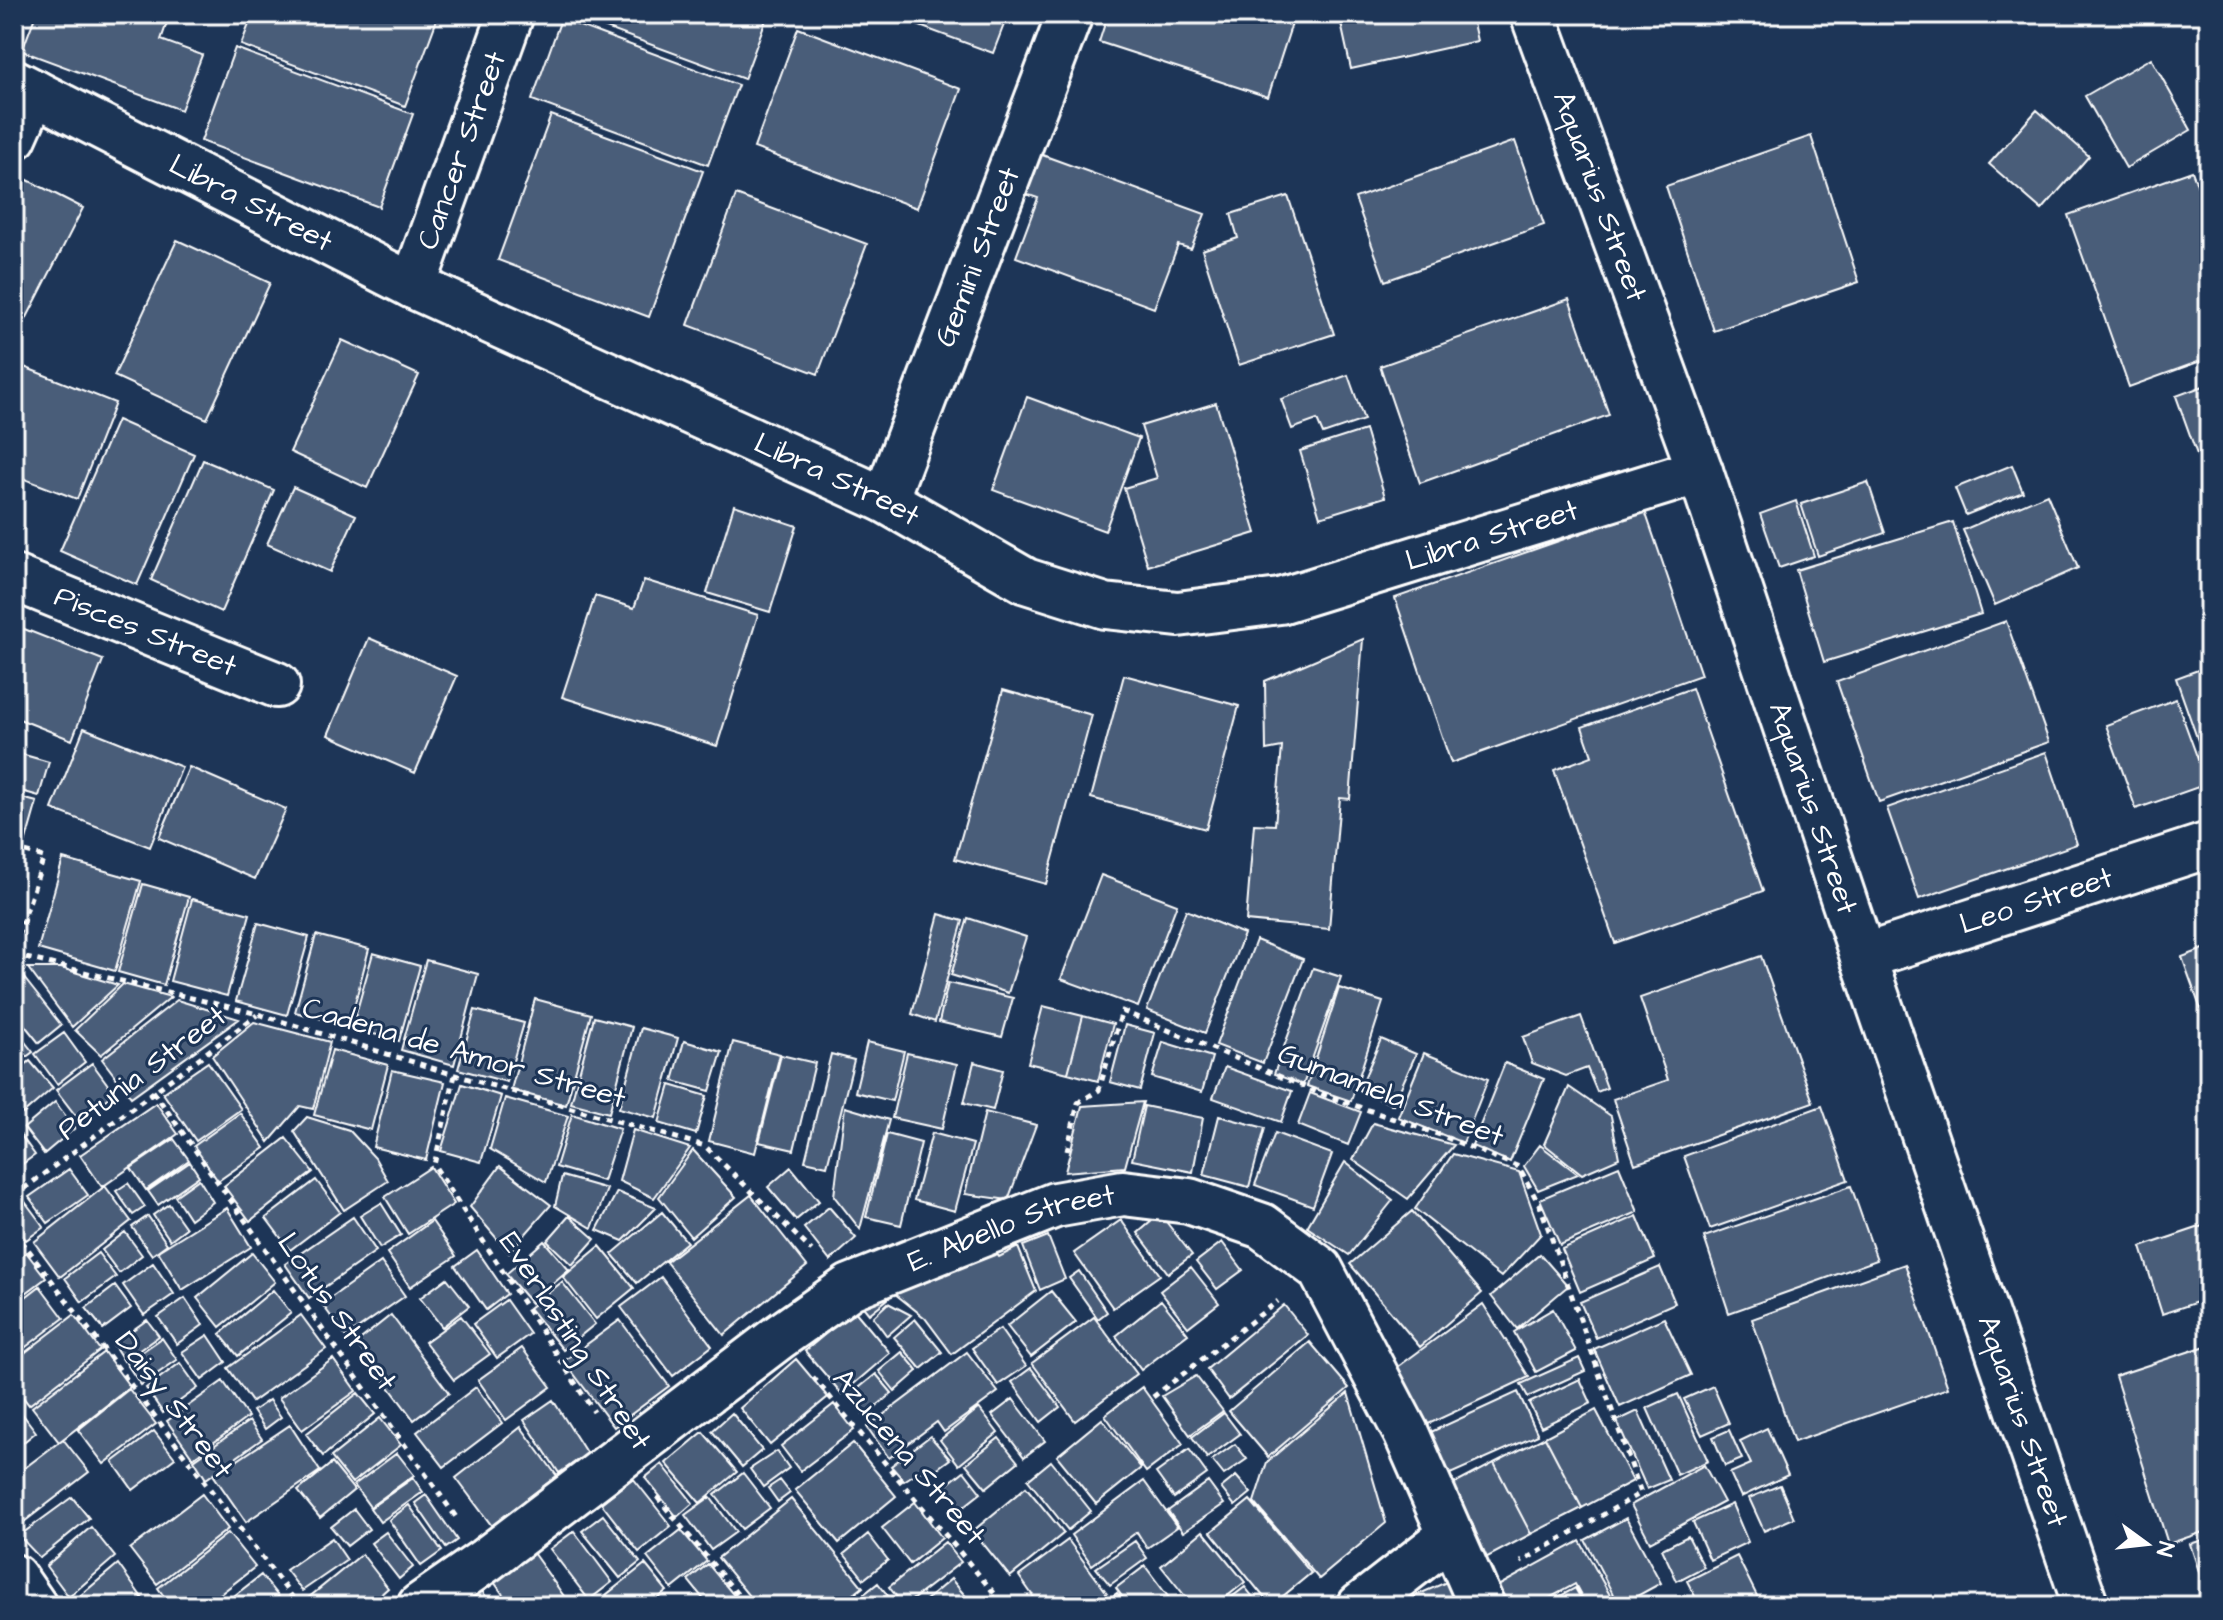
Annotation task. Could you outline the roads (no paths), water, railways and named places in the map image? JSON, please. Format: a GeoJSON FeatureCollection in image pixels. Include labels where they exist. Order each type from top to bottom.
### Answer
{"type":"FeatureCollection","features":[{"type":"Feature","properties":{"kind":"street","name":"Cancer Street"},"geometry":{"type":"LineString","coordinates":[[413,286],[511,14]]}},
{"type":"Feature","properties":{"kind":"street","name":"Gemini Street"},"geometry":{"type":"LineString","coordinates":[[885,500],[1070,14]]}},
{"type":"Feature","properties":{"kind":"street","name":"Aquarius Street"},"geometry":{"type":"LineString","coordinates":[[1533,14],[1700,471],[2086,1606]]}},
{"type":"Feature","properties":{"kind":"street","name":"Libra Street"},"geometry":{"type":"LineString","coordinates":[[24,87],[413,286],[885,500],[1026,581],[1105,606],[1178,614],[1280,601],[1700,471]]}},
{"type":"Feature","properties":{"kind":"street"},"geometry":{"type":"LineString","coordinates":[[14,137],[24,87]]}},
{"type":"Feature","properties":{"kind":"street","name":"Pisces Street"},"geometry":{"type":"LineString","coordinates":[[14,578],[277,685]]}},
{"type":"Feature","properties":{"kind":"street","name":"Leo Street"},"geometry":{"type":"LineString","coordinates":[[1863,957],[2209,845]]}},
{"type":"Feature","properties":{"kind":"street","name":"E. Abello Street"},"geometry":{"type":"LineString","coordinates":[[420,1606],[850,1287],[1055,1205],[1123,1193],[1189,1201],[1262,1226],[1320,1269],[1406,1433],[1478,1597]]}},
{"type":"Feature","properties":{"kind":"street"},"geometry":{"type":"LineString","coordinates":[[1360,1606],[1451,1535]]}},
{"type":"Feature","properties":{"kind":"street"},"geometry":{"type":"LineString","coordinates":[[14,1577],[34,1606]]}}]}
